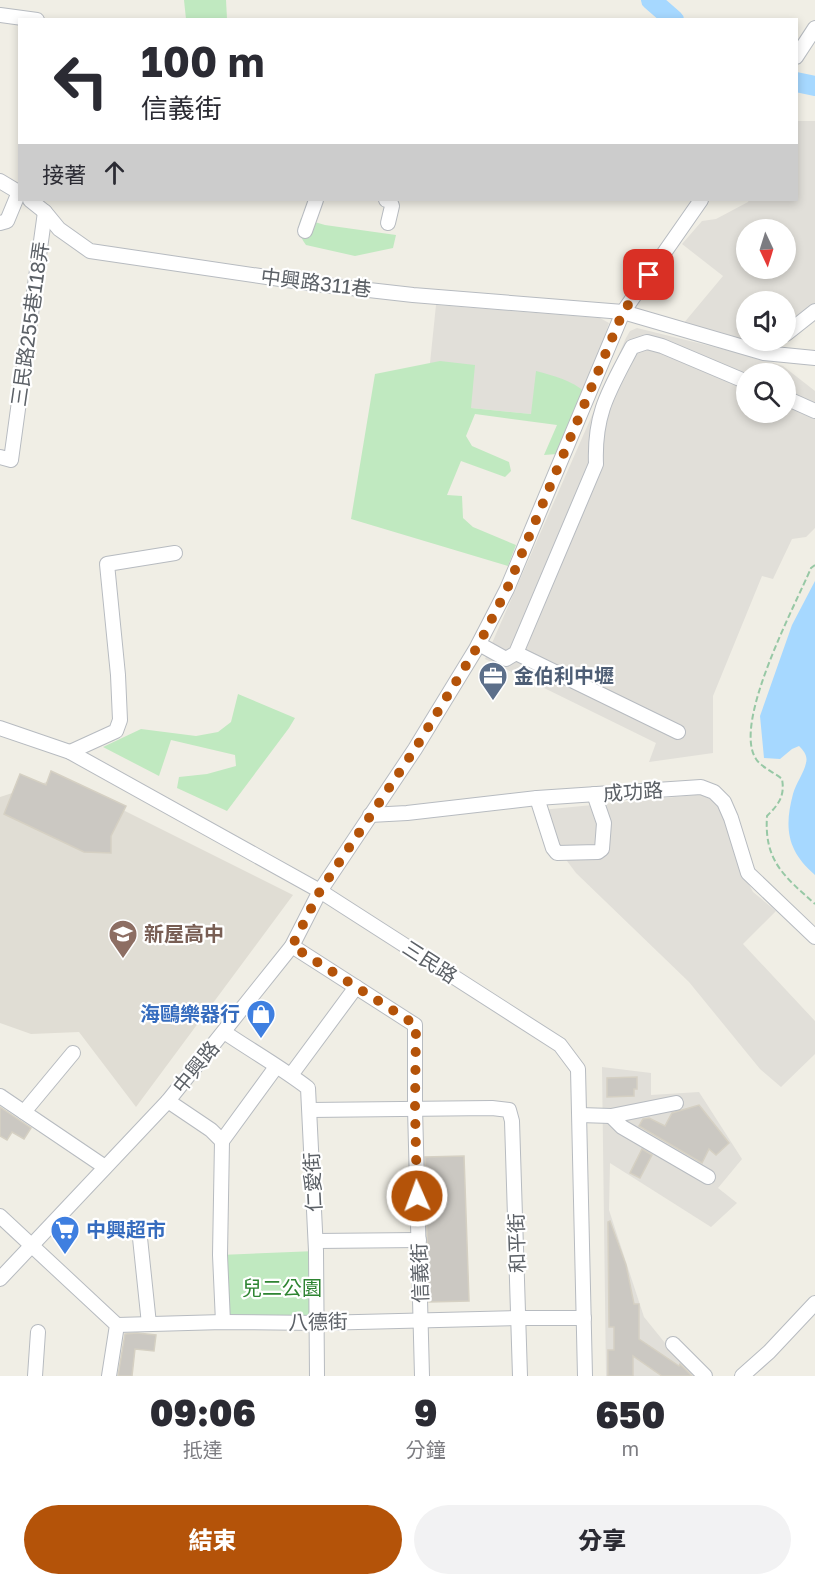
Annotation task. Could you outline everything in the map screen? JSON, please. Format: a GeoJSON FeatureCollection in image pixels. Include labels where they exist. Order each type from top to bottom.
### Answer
{"type":"FeatureCollection","features":[{"type":"Feature","properties":{"kind":"street"},"geometry":{"type":"LineString","coordinates":[[0,15],[22,18]]}},
{"type":"Feature","properties":{"kind":"street"},"geometry":{"type":"LineString","coordinates":[[798,54],[813,31]]}},
{"type":"Feature","properties":{"kind":"street"},"geometry":{"type":"LineString","coordinates":[[0,181],[18,191]]}},
{"type":"Feature","properties":{"kind":"street"},"geometry":{"type":"LineString","coordinates":[[0,223],[7,221],[18,194]]}},
{"type":"Feature","properties":{"kind":"street","name":"中興路311巷"},"geometry":{"type":"LineString","coordinates":[[31,201],[45,212],[59,229],[90,251],[307,283],[413,295],[623,312],[765,353],[815,358]]}},
{"type":"Feature","properties":{"kind":"street"},"geometry":{"type":"LineString","coordinates":[[305,231],[316,201]]}},
{"type":"Feature","properties":{"kind":"street"},"geometry":{"type":"LineString","coordinates":[[388,223],[392,206],[390,201]]}},
{"type":"Feature","properties":{"kind":"street","name":"中興路"},"geometry":{"type":"LineString","coordinates":[[0,1279],[168,1101],[292,946],[320,891],[415,749],[479,644],[507,589],[623,312],[700,201]]}},
{"type":"Feature","properties":{"kind":"street","name":"三民路255巷118弄"},"geometry":{"type":"LineString","coordinates":[[0,457],[11,460],[45,212]]}},
{"type":"Feature","properties":{"kind":"street"},"geometry":{"type":"LineString","coordinates":[[796,326],[815,311]]}},
{"type":"Feature","properties":{"kind":"street"},"geometry":{"type":"LineString","coordinates":[[479,644],[506,659],[516,653],[597,464],[595,439],[601,411],[632,347],[647,342],[662,346],[736,377]]}},
{"type":"Feature","properties":{"kind":"street"},"geometry":{"type":"LineString","coordinates":[[796,402],[815,411]]}},
{"type":"Feature","properties":{"kind":"street"},"geometry":{"type":"LineString","coordinates":[[70,752],[116,731],[120,720],[118,675],[106,564],[176,553]]}},
{"type":"Feature","properties":{"kind":"street"},"geometry":{"type":"LineString","coordinates":[[516,653],[678,732]]}},
{"type":"Feature","properties":{"kind":"street","name":"三民路"},"geometry":{"type":"LineString","coordinates":[[0,728],[70,752],[320,891],[560,1045],[578,1069],[585,1376]]}},
{"type":"Feature","properties":{"kind":"street","name":"成功路"},"geometry":{"type":"LineString","coordinates":[[370,815],[537,798],[701,787],[714,792],[724,802],[748,873],[815,937]]}},
{"type":"Feature","properties":{"kind":"street"},"geometry":{"type":"LineString","coordinates":[[537,798],[553,848],[557,853],[598,852],[602,849],[604,823],[594,794]]}},
{"type":"Feature","properties":{"kind":"street"},"geometry":{"type":"LineString","coordinates":[[291,1075],[356,987],[292,946]]}},
{"type":"Feature","properties":{"kind":"street","name":"信義街"},"geometry":{"type":"LineString","coordinates":[[356,987],[416,1025],[415,1108],[422,1376]]}},
{"type":"Feature","properties":{"kind":"street","name":"仁愛街"},"geometry":{"type":"LineString","coordinates":[[224,1032],[291,1075],[308,1089],[316,1241],[317,1376]]}},
{"type":"Feature","properties":{"kind":"street"},"geometry":{"type":"LineString","coordinates":[[24,1112],[73,1053]]}},
{"type":"Feature","properties":{"kind":"street"},"geometry":{"type":"LineString","coordinates":[[223,1322],[220,1255],[222,1141],[276,1067]]}},
{"type":"Feature","properties":{"kind":"street"},"geometry":{"type":"LineString","coordinates":[[0,1096],[105,1167]]}},
{"type":"Feature","properties":{"kind":"street"},"geometry":{"type":"LineString","coordinates":[[168,1101],[222,1141]]}},
{"type":"Feature","properties":{"kind":"street"},"geometry":{"type":"LineString","coordinates":[[580,1115],[611,1116],[676,1103]]}},
{"type":"Feature","properties":{"kind":"street"},"geometry":{"type":"LineString","coordinates":[[310,1110],[415,1108]]}},
{"type":"Feature","properties":{"kind":"street","name":"和平街"},"geometry":{"type":"LineString","coordinates":[[415,1108],[509,1110],[512,1121],[520,1376]]}},
{"type":"Feature","properties":{"kind":"street"},"geometry":{"type":"LineString","coordinates":[[611,1116],[622,1127],[708,1177]]}},
{"type":"Feature","properties":{"kind":"street"},"geometry":{"type":"LineString","coordinates":[[0,1216],[117,1325],[109,1376]]}},
{"type":"Feature","properties":{"kind":"street"},"geometry":{"type":"LineString","coordinates":[[140,1238],[149,1324]]}},
{"type":"Feature","properties":{"kind":"street"},"geometry":{"type":"LineString","coordinates":[[316,1241],[419,1240]]}},
{"type":"Feature","properties":{"kind":"street"},"geometry":{"type":"LineString","coordinates":[[742,1376],[769,1352],[815,1303]]}},
{"type":"Feature","properties":{"kind":"street","name":"八德街"},"geometry":{"type":"LineString","coordinates":[[117,1325],[584,1318]]}},
{"type":"Feature","properties":{"kind":"street"},"geometry":{"type":"LineString","coordinates":[[35,1376],[38,1332]]}},
{"type":"Feature","properties":{"kind":"street"},"geometry":{"type":"LineString","coordinates":[[673,1344],[705,1376]]}},
{"type":"Feature","properties":{"kind":"path"},"geometry":{"type":"LineString","coordinates":[[815,565],[811,568],[762,681],[753,711],[751,733],[756,760],[782,779],[784,788],[783,797],[767,816],[770,852],[783,875],[815,904]]}},
{"type":"Feature","properties":{"kind":"shaded area"},"geometry":{"type":"Polygon","coordinates":[[[798,121],[815,121],[815,307],[796,328],[796,291],[736,291],[736,342],[678,330],[723,276],[682,244],[702,221],[716,219],[748,201],[798,201],[798,121]]]}},
{"type":"Feature","properties":{"kind":"shaded area"},"geometry":{"type":"Polygon","coordinates":[[[436,305],[600,318],[609,323],[586,393],[531,414],[471,408],[430,363],[436,305]]]}},
{"type":"Feature","properties":{"kind":"shaded area"},"geometry":{"type":"Polygon","coordinates":[[[637,328],[774,363],[736,363],[736,423],[796,423],[796,376],[815,391],[815,528],[806,537],[792,539],[773,579],[762,576],[713,696],[713,753],[649,762],[656,743],[485,659],[630,331],[637,328]]]}},
{"type":"Feature","properties":{"kind":"shaded area","name":"新屋高中"},"geometry":{"type":"Polygon","coordinates":[[[59,778],[293,895],[136,1107],[79,1032],[31,1034],[0,1023],[0,797],[59,778]]]}},
{"type":"Feature","properties":{"kind":"shaded area"},"geometry":{"type":"Polygon","coordinates":[[[706,794],[720,802],[743,873],[753,892],[776,911],[743,944],[815,1021],[815,1054],[781,1087],[760,1069],[689,982],[576,873],[564,857],[541,810],[706,794]]]}},
{"type":"Feature","properties":{"kind":"shaded area"},"geometry":{"type":"Polygon","coordinates":[[[602,1067],[651,1073],[651,1095],[699,1092],[742,1159],[718,1188],[737,1203],[711,1227],[610,1163],[609,1210],[644,1317],[697,1376],[606,1376],[602,1067]]]}},
{"type":"Feature","properties":{"kind":"green space"},"geometry":{"type":"Polygon","coordinates":[[[184,0],[226,0],[227,18],[186,18],[184,0]]]}},
{"type":"Feature","properties":{"kind":"green space"},"geometry":{"type":"Polygon","coordinates":[[[301,218],[325,225],[396,235],[393,248],[355,256],[306,245],[299,232],[301,218]]]}},
{"type":"Feature","properties":{"kind":"green space"},"geometry":{"type":"Polygon","coordinates":[[[440,361],[475,365],[471,408],[531,414],[536,371],[569,382],[586,393],[557,454],[544,455],[557,425],[475,414],[466,436],[472,446],[509,462],[511,471],[505,477],[461,461],[447,495],[462,496],[463,518],[473,527],[516,545],[508,566],[351,519],[375,374],[440,361]]]}},
{"type":"Feature","properties":{"kind":"green space"},"geometry":{"type":"Polygon","coordinates":[[[238,694],[295,718],[227,811],[177,788],[179,777],[207,774],[236,766],[235,755],[171,740],[159,776],[103,747],[141,729],[196,736],[218,732],[231,722],[238,694]]]}},
{"type":"Feature","properties":{"kind":"green space","name":"兒二公園"},"geometry":{"type":"Polygon","coordinates":[[[316,1251],[318,1323],[223,1322],[220,1255],[316,1251]]]}},
{"type":"Feature","properties":{"kind":"water"},"geometry":{"type":"Polygon","coordinates":[[[815,581],[815,875],[798,857],[793,848],[789,828],[790,806],[805,767],[806,756],[799,746],[780,759],[764,758],[760,716],[792,625],[815,581]]]}},
{"type":"Feature","properties":{"kind":"building"},"geometry":{"type":"Polygon","coordinates":[[[51,771],[126,806],[111,836],[111,853],[84,852],[4,814],[20,774],[46,785],[51,771]]]}},
{"type":"Feature","properties":{"kind":"building"},"geometry":{"type":"Polygon","coordinates":[[[637,1077],[637,1089],[634,1089],[634,1096],[607,1097],[607,1078],[637,1077]]]}},
{"type":"Feature","properties":{"kind":"building"},"geometry":{"type":"Polygon","coordinates":[[[699,1105],[729,1143],[716,1155],[709,1149],[702,1163],[639,1126],[643,1119],[649,1118],[665,1126],[672,1113],[699,1105]]]}},
{"type":"Feature","properties":{"kind":"building"},"geometry":{"type":"Polygon","coordinates":[[[0,1107],[31,1128],[24,1139],[12,1132],[7,1140],[0,1136],[0,1107]]]}},
{"type":"Feature","properties":{"kind":"building"},"geometry":{"type":"Polygon","coordinates":[[[642,1149],[652,1155],[640,1178],[630,1173],[642,1149]]]}},
{"type":"Feature","properties":{"kind":"building"},"geometry":{"type":"Polygon","coordinates":[[[464,1156],[469,1301],[429,1302],[425,1157],[464,1156]]]}},
{"type":"Feature","properties":{"kind":"building"},"geometry":{"type":"Polygon","coordinates":[[[610,1221],[626,1265],[634,1304],[639,1304],[639,1339],[679,1366],[680,1364],[692,1376],[662,1376],[633,1356],[633,1376],[608,1376],[608,1350],[614,1350],[614,1327],[609,1327],[608,1222],[610,1221]]]}},
{"type":"Feature","properties":{"kind":"building"},"geometry":{"type":"Polygon","coordinates":[[[125,1334],[156,1335],[154,1351],[135,1349],[132,1376],[118,1376],[125,1334]]]}},
{"type":"Feature","properties":{"kind":"waterway"},"geometry":{"type":"LineString","coordinates":[[651,0],[672,18]]}},
{"type":"Feature","properties":{"kind":"waterway"},"geometry":{"type":"LineString","coordinates":[[798,82],[815,86]]}},
{"type":"Feature","properties":{"kind":"place","name":"金伯利中壢"},"geometry":{"type":"Point","coordinates":[493,702]}},
{"type":"Feature","properties":{"kind":"place","name":"新屋高中"},"geometry":{"type":"Point","coordinates":[123,960]}},
{"type":"Feature","properties":{"kind":"place","name":"海鷗樂器行"},"geometry":{"type":"Point","coordinates":[261,1040]}},
{"type":"Feature","properties":{"kind":"place","name":"中興超市"},"geometry":{"type":"Point","coordinates":[65,1256]}},
{"type":"Feature","properties":{"kind":"route"},"geometry":{"type":"LineString","coordinates":[[417,1196],[416,1025],[292,946],[320,891],[415,749],[476,649],[507,589],[623,312],[649,275]]}}]}
